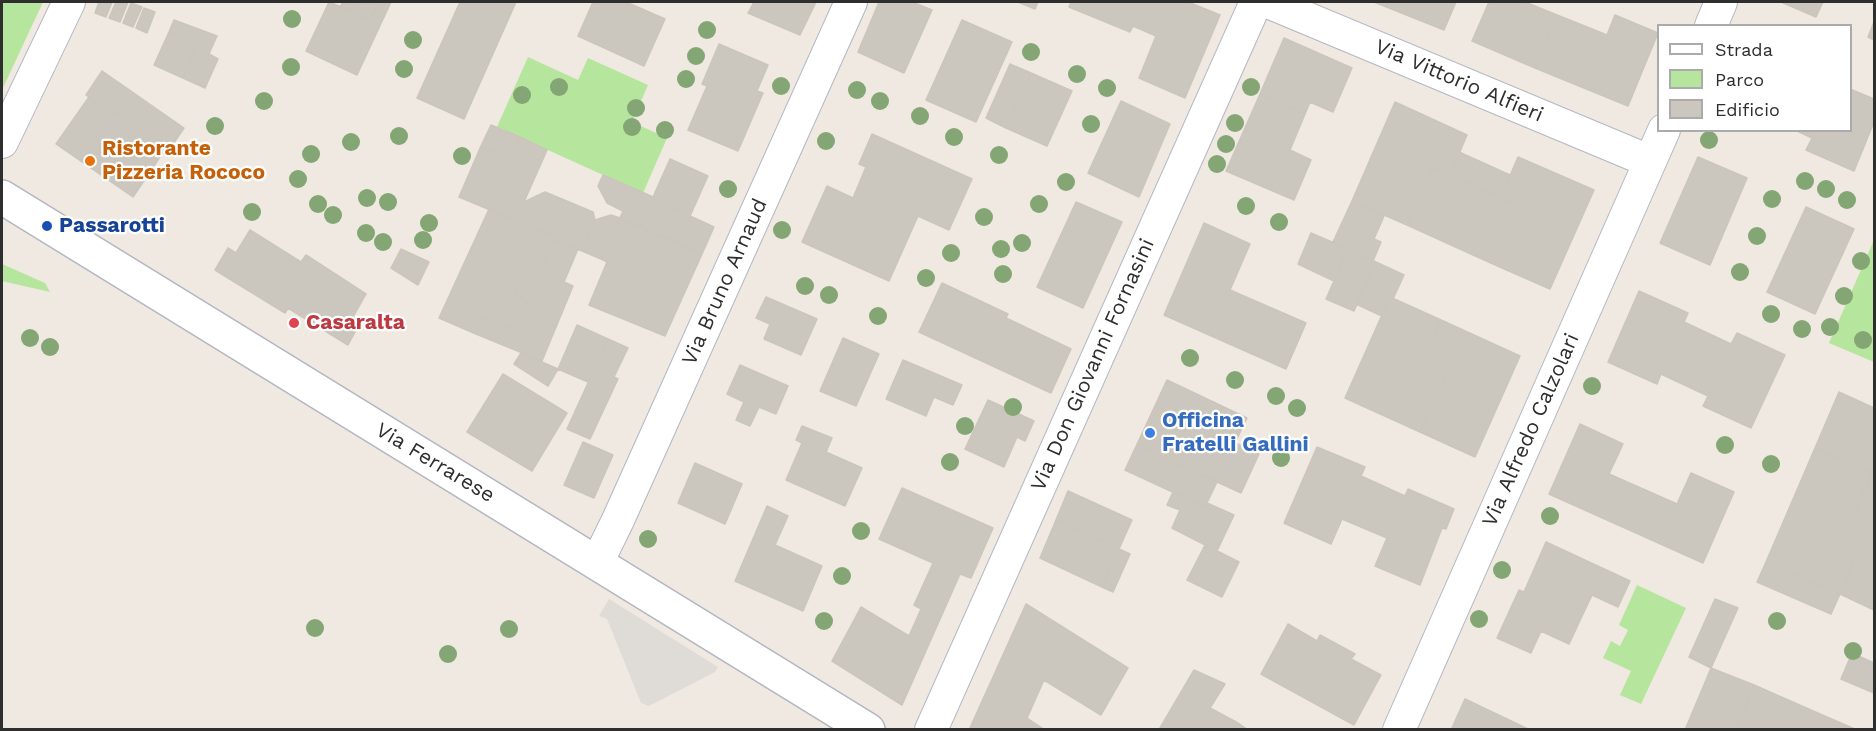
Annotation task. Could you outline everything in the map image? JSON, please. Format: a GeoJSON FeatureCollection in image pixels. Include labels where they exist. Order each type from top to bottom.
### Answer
{"type":"FeatureCollection","features":[{"type":"Feature","properties":{"kind":"main road","name":"Via Ferrarese"},"geometry":{"type":"LineString","coordinates":[[2,197],[868,729]]}},
{"type":"Feature","properties":{"kind":"street"},"geometry":{"type":"LineString","coordinates":[[2,142],[69,2]]}},
{"type":"Feature","properties":{"kind":"street","name":"Via Bruno Arnaud"},"geometry":{"type":"LineString","coordinates":[[597,563],[851,2]]}},
{"type":"Feature","properties":{"kind":"street","name":"Via Don Giovanni Fornasini"},"geometry":{"type":"LineString","coordinates":[[931,729],[1256,2]]}},
{"type":"Feature","properties":{"kind":"street","name":"Via Vittorio Alfieri"},"geometry":{"type":"LineString","coordinates":[[1268,2],[1649,161]]}},
{"type":"Feature","properties":{"kind":"street"},"geometry":{"type":"LineString","coordinates":[[1712,24],[1721,2]]}},
{"type":"Feature","properties":{"kind":"street","name":"Via Alfredo Calzolari"},"geometry":{"type":"LineString","coordinates":[[1399,729],[1663,132]]}},
{"type":"Feature","properties":{"kind":"green space"},"geometry":{"type":"Polygon","coordinates":[[[2,2],[43,2],[2,90],[2,2]]]}},
{"type":"Feature","properties":{"kind":"green space"},"geometry":{"type":"Polygon","coordinates":[[[528,57],[578,80],[588,58],[648,85],[632,122],[667,138],[643,193],[497,127],[528,57]]]}},
{"type":"Feature","properties":{"kind":"green space"},"geometry":{"type":"Polygon","coordinates":[[[1874,240],[1874,362],[1829,343],[1874,240]]]}},
{"type":"Feature","properties":{"kind":"green space"},"geometry":{"type":"Polygon","coordinates":[[[2,264],[45,283],[50,292],[2,281],[2,264]]]}},
{"type":"Feature","properties":{"kind":"green space"},"geometry":{"type":"Polygon","coordinates":[[[1637,585],[1686,608],[1641,704],[1620,695],[1631,671],[1603,658],[1611,641],[1620,646],[1628,630],[1619,625],[1637,585]]]}},
{"type":"Feature","properties":{"kind":"shaded area"},"geometry":{"type":"Polygon","coordinates":[[[609,599],[718,667],[715,672],[649,706],[641,703],[607,619],[599,616],[609,599]]]}},
{"type":"Feature","properties":{"kind":"building"},"geometry":{"type":"Polygon","coordinates":[[[99,2],[112,2],[106,17],[95,13],[99,2]]]}},
{"type":"Feature","properties":{"kind":"building"},"geometry":{"type":"Polygon","coordinates":[[[116,2],[128,2],[120,22],[109,18],[116,2]]]}},
{"type":"Feature","properties":{"kind":"building"},"geometry":{"type":"Polygon","coordinates":[[[329,2],[353,12],[351,18],[358,21],[361,16],[370,20],[377,6],[366,2],[391,2],[357,75],[306,51],[329,2]]]}},
{"type":"Feature","properties":{"kind":"building"},"geometry":{"type":"Polygon","coordinates":[[[343,2],[366,2],[377,6],[370,20],[361,16],[358,21],[351,18],[353,12],[340,7],[343,2]]]}},
{"type":"Feature","properties":{"kind":"building"},"geometry":{"type":"Polygon","coordinates":[[[460,2],[516,2],[464,119],[417,98],[460,2]]]}},
{"type":"Feature","properties":{"kind":"building"},"geometry":{"type":"Polygon","coordinates":[[[593,2],[626,2],[665,19],[644,66],[578,36],[593,2]]]}},
{"type":"Feature","properties":{"kind":"building"},"geometry":{"type":"Polygon","coordinates":[[[754,2],[816,2],[800,35],[748,13],[754,2]]]}},
{"type":"Feature","properties":{"kind":"building"},"geometry":{"type":"Polygon","coordinates":[[[879,2],[912,2],[932,10],[904,73],[858,52],[879,2]]]}},
{"type":"Feature","properties":{"kind":"building"},"geometry":{"type":"Polygon","coordinates":[[[1018,2],[1038,2],[1035,9],[1018,2]]]}},
{"type":"Feature","properties":{"kind":"building"},"geometry":{"type":"Polygon","coordinates":[[[1071,2],[1188,2],[1220,15],[1185,98],[1139,78],[1156,36],[1133,26],[1130,32],[1069,7],[1071,2]]]}},
{"type":"Feature","properties":{"kind":"building"},"geometry":{"type":"Polygon","coordinates":[[[1374,2],[1456,2],[1444,30],[1374,2]]]}},
{"type":"Feature","properties":{"kind":"building"},"geometry":{"type":"Polygon","coordinates":[[[1489,2],[1525,2],[1557,15],[1535,68],[1472,41],[1489,2]]]}},
{"type":"Feature","properties":{"kind":"building"},"geometry":{"type":"Polygon","coordinates":[[[1781,2],[1823,2],[1816,17],[1781,2]]]}},
{"type":"Feature","properties":{"kind":"building"},"geometry":{"type":"Polygon","coordinates":[[[131,3],[142,7],[133,27],[123,23],[131,3]]]}},
{"type":"Feature","properties":{"kind":"building"},"geometry":{"type":"Polygon","coordinates":[[[144,8],[155,12],[147,33],[136,28],[144,8]]]}},
{"type":"Feature","properties":{"kind":"building"},"geometry":{"type":"Polygon","coordinates":[[[1557,15],[1607,35],[1615,15],[1657,33],[1628,106],[1535,68],[1557,15]]]}},
{"type":"Feature","properties":{"kind":"building"},"geometry":{"type":"Polygon","coordinates":[[[174,20],[217,36],[203,67],[190,61],[197,44],[169,32],[174,20]]]}},
{"type":"Feature","properties":{"kind":"building"},"geometry":{"type":"Polygon","coordinates":[[[962,20],[1012,42],[976,122],[926,100],[962,20]]]}},
{"type":"Feature","properties":{"kind":"building"},"geometry":{"type":"Polygon","coordinates":[[[1874,22],[1874,40],[1868,37],[1874,22]]]}},
{"type":"Feature","properties":{"kind":"building"},"geometry":{"type":"Polygon","coordinates":[[[169,32],[197,44],[183,78],[154,65],[169,32]]]}},
{"type":"Feature","properties":{"kind":"building"},"geometry":{"type":"Polygon","coordinates":[[[1284,38],[1352,68],[1333,112],[1310,102],[1305,114],[1260,94],[1284,38]]]}},
{"type":"Feature","properties":{"kind":"building"},"geometry":{"type":"Polygon","coordinates":[[[719,44],[768,65],[757,91],[763,93],[738,151],[688,130],[707,86],[702,84],[719,44]]]}},
{"type":"Feature","properties":{"kind":"building"},"geometry":{"type":"Polygon","coordinates":[[[209,54],[218,59],[205,88],[183,78],[190,61],[203,67],[209,54]]]}},
{"type":"Feature","properties":{"kind":"building"},"geometry":{"type":"Polygon","coordinates":[[[1010,64],[1031,73],[1006,128],[986,118],[1010,64]]]}},
{"type":"Feature","properties":{"kind":"building"},"geometry":{"type":"Polygon","coordinates":[[[102,71],[128,89],[113,109],[115,110],[113,114],[86,95],[102,71]]]}},
{"type":"Feature","properties":{"kind":"building"},"geometry":{"type":"Polygon","coordinates":[[[1031,73],[1072,91],[1047,146],[1006,128],[1031,73]]]}},
{"type":"Feature","properties":{"kind":"building"},"geometry":{"type":"Polygon","coordinates":[[[128,89],[184,128],[169,150],[113,109],[128,89]]]}},
{"type":"Feature","properties":{"kind":"building"},"geometry":{"type":"Polygon","coordinates":[[[1852,90],[1874,99],[1874,122],[1854,171],[1806,150],[1812,138],[1799,132],[1852,132],[1852,90]]]}},
{"type":"Feature","properties":{"kind":"building"},"geometry":{"type":"Polygon","coordinates":[[[1260,94],[1305,114],[1290,150],[1311,160],[1294,200],[1226,171],[1260,94]]]}},
{"type":"Feature","properties":{"kind":"building"},"geometry":{"type":"Polygon","coordinates":[[[89,97],[113,114],[115,110],[166,148],[133,197],[56,144],[89,97]]]}},
{"type":"Feature","properties":{"kind":"building"},"geometry":{"type":"Polygon","coordinates":[[[1121,101],[1170,124],[1139,197],[1088,173],[1121,101]]]}},
{"type":"Feature","properties":{"kind":"building"},"geometry":{"type":"Polygon","coordinates":[[[1395,102],[1467,135],[1450,175],[1433,167],[1407,225],[1352,201],[1395,102]]]}},
{"type":"Feature","properties":{"kind":"building"},"geometry":{"type":"Polygon","coordinates":[[[491,125],[520,137],[509,160],[481,146],[491,125]]]}},
{"type":"Feature","properties":{"kind":"building"},"geometry":{"type":"Polygon","coordinates":[[[872,134],[972,179],[949,230],[918,216],[889,281],[802,242],[827,186],[853,198],[866,167],[859,164],[872,134]]]}},
{"type":"Feature","properties":{"kind":"building"},"geometry":{"type":"Polygon","coordinates":[[[520,137],[547,150],[524,202],[545,192],[593,212],[595,220],[582,251],[554,239],[555,237],[459,197],[481,146],[509,160],[520,137]]]}},
{"type":"Feature","properties":{"kind":"building"},"geometry":{"type":"Polygon","coordinates":[[[1459,152],[1510,175],[1501,197],[1450,175],[1459,152]]]}},
{"type":"Feature","properties":{"kind":"building"},"geometry":{"type":"Polygon","coordinates":[[[1518,157],[1594,190],[1550,289],[1493,264],[1519,206],[1501,197],[1518,157]]]}},
{"type":"Feature","properties":{"kind":"building"},"geometry":{"type":"Polygon","coordinates":[[[1698,157],[1747,178],[1710,265],[1660,243],[1698,157]]]}},
{"type":"Feature","properties":{"kind":"building"},"geometry":{"type":"Polygon","coordinates":[[[670,159],[708,176],[690,216],[653,197],[670,159]]]}},
{"type":"Feature","properties":{"kind":"building"},"geometry":{"type":"Polygon","coordinates":[[[1433,167],[1519,206],[1493,264],[1407,225],[1433,167]]]}},
{"type":"Feature","properties":{"kind":"building"},"geometry":{"type":"Polygon","coordinates":[[[603,175],[617,181],[607,203],[598,186],[603,175]]]}},
{"type":"Feature","properties":{"kind":"building"},"geometry":{"type":"Polygon","coordinates":[[[617,181],[653,197],[640,227],[620,218],[623,211],[607,203],[617,181]]]}},
{"type":"Feature","properties":{"kind":"building"},"geometry":{"type":"Polygon","coordinates":[[[653,197],[690,216],[678,243],[640,227],[653,197]]]}},
{"type":"Feature","properties":{"kind":"building"},"geometry":{"type":"Polygon","coordinates":[[[1352,201],[1384,216],[1374,239],[1381,242],[1373,261],[1333,242],[1352,201]]]}},
{"type":"Feature","properties":{"kind":"building"},"geometry":{"type":"Polygon","coordinates":[[[1076,202],[1122,222],[1083,308],[1037,287],[1076,202]]]}},
{"type":"Feature","properties":{"kind":"building"},"geometry":{"type":"Polygon","coordinates":[[[1806,207],[1854,229],[1815,314],[1767,292],[1806,207]]]}},
{"type":"Feature","properties":{"kind":"building"},"geometry":{"type":"Polygon","coordinates":[[[489,209],[555,237],[539,275],[525,269],[514,295],[528,301],[516,329],[483,316],[476,334],[439,318],[489,209]]]}},
{"type":"Feature","properties":{"kind":"building"},"geometry":{"type":"Polygon","coordinates":[[[611,215],[620,218],[601,259],[582,251],[595,220],[611,215]]]}},
{"type":"Feature","properties":{"kind":"building"},"geometry":{"type":"Polygon","coordinates":[[[690,216],[714,227],[702,254],[678,243],[690,216]]]}},
{"type":"Feature","properties":{"kind":"building"},"geometry":{"type":"Polygon","coordinates":[[[620,218],[702,254],[665,336],[589,305],[607,262],[601,259],[620,218]]]}},
{"type":"Feature","properties":{"kind":"building"},"geometry":{"type":"Polygon","coordinates":[[[1204,223],[1250,244],[1230,290],[1306,323],[1286,369],[1164,315],[1204,223]]]}},
{"type":"Feature","properties":{"kind":"building"},"geometry":{"type":"Polygon","coordinates":[[[250,230],[301,262],[306,255],[366,294],[353,317],[361,321],[348,345],[288,308],[285,313],[215,270],[228,248],[236,253],[250,230]]]}},
{"type":"Feature","properties":{"kind":"building"},"geometry":{"type":"Polygon","coordinates":[[[1311,233],[1348,249],[1334,281],[1298,264],[1311,233]]]}},
{"type":"Feature","properties":{"kind":"building"},"geometry":{"type":"Polygon","coordinates":[[[554,239],[578,249],[564,282],[573,286],[542,361],[476,334],[483,316],[516,329],[528,301],[514,295],[525,269],[539,275],[554,239]]]}},
{"type":"Feature","properties":{"kind":"building"},"geometry":{"type":"Polygon","coordinates":[[[401,249],[429,262],[418,285],[391,268],[401,249]]]}},
{"type":"Feature","properties":{"kind":"building"},"geometry":{"type":"Polygon","coordinates":[[[1348,249],[1376,262],[1354,311],[1326,299],[1348,249]]]}},
{"type":"Feature","properties":{"kind":"building"},"geometry":{"type":"Polygon","coordinates":[[[1376,262],[1404,275],[1393,299],[1390,297],[1382,316],[1356,304],[1376,262]]]}},
{"type":"Feature","properties":{"kind":"building"},"geometry":{"type":"Polygon","coordinates":[[[942,283],[1008,314],[1006,318],[1071,349],[1051,393],[919,332],[942,283]]]}},
{"type":"Feature","properties":{"kind":"building"},"geometry":{"type":"Polygon","coordinates":[[[1639,291],[1688,313],[1684,322],[1731,344],[1737,333],[1785,355],[1751,428],[1703,406],[1708,396],[1661,374],[1657,384],[1608,362],[1639,291]]]}},
{"type":"Feature","properties":{"kind":"building"},"geometry":{"type":"Polygon","coordinates":[[[766,297],[817,319],[801,355],[764,339],[770,324],[756,318],[766,297]]]}},
{"type":"Feature","properties":{"kind":"building"},"geometry":{"type":"Polygon","coordinates":[[[1390,297],[1441,320],[1420,365],[1446,376],[1420,432],[1345,398],[1390,297]]]}},
{"type":"Feature","properties":{"kind":"building"},"geometry":{"type":"Polygon","coordinates":[[[1441,320],[1520,356],[1475,457],[1420,432],[1446,376],[1420,365],[1441,320]]]}},
{"type":"Feature","properties":{"kind":"building"},"geometry":{"type":"Polygon","coordinates":[[[577,325],[608,339],[588,382],[558,369],[577,325]]]}},
{"type":"Feature","properties":{"kind":"building"},"geometry":{"type":"Polygon","coordinates":[[[843,338],[879,354],[856,406],[820,391],[843,338]]]}},
{"type":"Feature","properties":{"kind":"building"},"geometry":{"type":"Polygon","coordinates":[[[608,339],[628,348],[614,377],[618,379],[590,439],[567,429],[608,339]]]}},
{"type":"Feature","properties":{"kind":"building"},"geometry":{"type":"Polygon","coordinates":[[[521,353],[558,369],[548,386],[514,364],[521,353]]]}},
{"type":"Feature","properties":{"kind":"building"},"geometry":{"type":"Polygon","coordinates":[[[903,360],[962,385],[953,405],[934,397],[926,416],[886,399],[903,360]]]}},
{"type":"Feature","properties":{"kind":"building"},"geometry":{"type":"Polygon","coordinates":[[[740,365],[788,386],[776,414],[759,407],[750,426],[736,420],[744,402],[727,394],[740,365]]]}},
{"type":"Feature","properties":{"kind":"building"},"geometry":{"type":"Polygon","coordinates":[[[503,374],[567,413],[532,471],[467,432],[503,374]]]}},
{"type":"Feature","properties":{"kind":"building"},"geometry":{"type":"Polygon","coordinates":[[[1167,380],[1247,418],[1235,443],[1158,407],[1140,446],[1217,482],[1205,507],[1125,470],[1167,380]]]}},
{"type":"Feature","properties":{"kind":"building"},"geometry":{"type":"Polygon","coordinates":[[[1839,392],[1874,408],[1874,544],[1847,532],[1872,473],[1815,448],[1839,392]]]}},
{"type":"Feature","properties":{"kind":"building"},"geometry":{"type":"Polygon","coordinates":[[[988,400],[1034,421],[1025,441],[1017,437],[1004,467],[965,449],[988,400]]]}},
{"type":"Feature","properties":{"kind":"building"},"geometry":{"type":"Polygon","coordinates":[[[1158,407],[1259,454],[1241,493],[1140,446],[1158,407]]]}},
{"type":"Feature","properties":{"kind":"building"},"geometry":{"type":"Polygon","coordinates":[[[1580,424],[1623,444],[1609,474],[1677,504],[1691,473],[1734,492],[1703,563],[1549,494],[1580,424]]]}},
{"type":"Feature","properties":{"kind":"building"},"geometry":{"type":"Polygon","coordinates":[[[802,426],[832,438],[826,452],[862,468],[845,506],[786,480],[802,443],[796,440],[802,426]]]}},
{"type":"Feature","properties":{"kind":"building"},"geometry":{"type":"Polygon","coordinates":[[[583,442],[613,455],[594,498],[564,485],[583,442]]]}},
{"type":"Feature","properties":{"kind":"building"},"geometry":{"type":"Polygon","coordinates":[[[1317,447],[1365,467],[1361,476],[1405,496],[1408,489],[1454,509],[1446,529],[1442,528],[1420,585],[1375,566],[1387,538],[1342,519],[1331,544],[1284,523],[1317,447]]]}},
{"type":"Feature","properties":{"kind":"building"},"geometry":{"type":"Polygon","coordinates":[[[1815,448],[1872,473],[1847,532],[1863,539],[1840,594],[1766,562],[1815,448]]]}},
{"type":"Feature","properties":{"kind":"building"},"geometry":{"type":"Polygon","coordinates":[[[695,463],[742,484],[725,524],[678,503],[695,463]]]}},
{"type":"Feature","properties":{"kind":"building"},"geometry":{"type":"Polygon","coordinates":[[[902,488],[993,528],[971,578],[960,574],[902,705],[832,661],[861,607],[909,636],[921,609],[914,605],[933,563],[879,539],[902,488]]]}},
{"type":"Feature","properties":{"kind":"building"},"geometry":{"type":"Polygon","coordinates":[[[1068,491],[1132,520],[1119,549],[1056,520],[1068,491]]]}},
{"type":"Feature","properties":{"kind":"building"},"geometry":{"type":"Polygon","coordinates":[[[1173,492],[1205,507],[1207,503],[1234,515],[1217,551],[1172,528],[1180,510],[1167,505],[1173,492]]]}},
{"type":"Feature","properties":{"kind":"building"},"geometry":{"type":"Polygon","coordinates":[[[767,506],[788,516],[775,545],[822,566],[803,611],[735,581],[767,506]]]}},
{"type":"Feature","properties":{"kind":"building"},"geometry":{"type":"Polygon","coordinates":[[[1056,520],[1119,549],[1102,587],[1040,558],[1056,520]]]}},
{"type":"Feature","properties":{"kind":"building"},"geometry":{"type":"Polygon","coordinates":[[[1863,539],[1874,544],[1874,610],[1840,594],[1863,539]]]}},
{"type":"Feature","properties":{"kind":"building"},"geometry":{"type":"Polygon","coordinates":[[[1546,542],[1630,581],[1618,607],[1592,595],[1569,644],[1541,631],[1531,653],[1497,638],[1519,590],[1524,592],[1546,542]]]}},
{"type":"Feature","properties":{"kind":"building"},"geometry":{"type":"Polygon","coordinates":[[[1205,545],[1239,562],[1222,597],[1187,580],[1205,545]]]}},
{"type":"Feature","properties":{"kind":"building"},"geometry":{"type":"Polygon","coordinates":[[[1119,549],[1130,554],[1113,592],[1102,587],[1119,549]]]}},
{"type":"Feature","properties":{"kind":"building"},"geometry":{"type":"Polygon","coordinates":[[[1766,562],[1840,594],[1831,614],[1757,582],[1766,562]]]}},
{"type":"Feature","properties":{"kind":"building"},"geometry":{"type":"Polygon","coordinates":[[[1715,599],[1738,608],[1711,668],[1689,657],[1715,599]]]}},
{"type":"Feature","properties":{"kind":"building"},"geometry":{"type":"Polygon","coordinates":[[[1026,604],[1128,668],[1101,715],[1044,680],[1027,718],[1045,730],[969,730],[1026,604]]]}},
{"type":"Feature","properties":{"kind":"building"},"geometry":{"type":"Polygon","coordinates":[[[1288,624],[1317,641],[1320,635],[1355,654],[1351,659],[1381,675],[1354,725],[1261,674],[1288,624]]]}},
{"type":"Feature","properties":{"kind":"building"},"geometry":{"type":"Polygon","coordinates":[[[1852,653],[1874,663],[1874,693],[1841,679],[1852,653]]]}},
{"type":"Feature","properties":{"kind":"building"},"geometry":{"type":"Polygon","coordinates":[[[1711,668],[1754,685],[1736,730],[1685,730],[1711,668]]]}},
{"type":"Feature","properties":{"kind":"building"},"geometry":{"type":"Polygon","coordinates":[[[1194,670],[1225,684],[1210,708],[1238,723],[1234,730],[1163,730],[1160,728],[1194,670]]]}},
{"type":"Feature","properties":{"kind":"building"},"geometry":{"type":"Polygon","coordinates":[[[1754,685],[1820,714],[1814,730],[1736,730],[1754,685]]]}},
{"type":"Feature","properties":{"kind":"building"},"geometry":{"type":"Polygon","coordinates":[[[1465,699],[1530,730],[1451,730],[1465,699]]]}},
{"type":"Feature","properties":{"kind":"building"},"geometry":{"type":"Polygon","coordinates":[[[1820,714],[1857,730],[1814,730],[1820,714]]]}},
{"type":"Feature","properties":{"kind":"building"},"geometry":{"type":"Polygon","coordinates":[[[1238,723],[1248,730],[1234,730],[1238,723]]]}},
{"type":"Feature","properties":{"kind":"place","name":"Ristorante Pizzeria Rococo"},"geometry":{"type":"Point","coordinates":[90,161]}},
{"type":"Feature","properties":{"kind":"place","name":"Passarotti"},"geometry":{"type":"Point","coordinates":[47,226]}},
{"type":"Feature","properties":{"kind":"place","name":"Casaralta"},"geometry":{"type":"Point","coordinates":[294,323]}},
{"type":"Feature","properties":{"kind":"place","name":"Officina Fratelli Gallini"},"geometry":{"type":"Point","coordinates":[1150,433]}}]}
